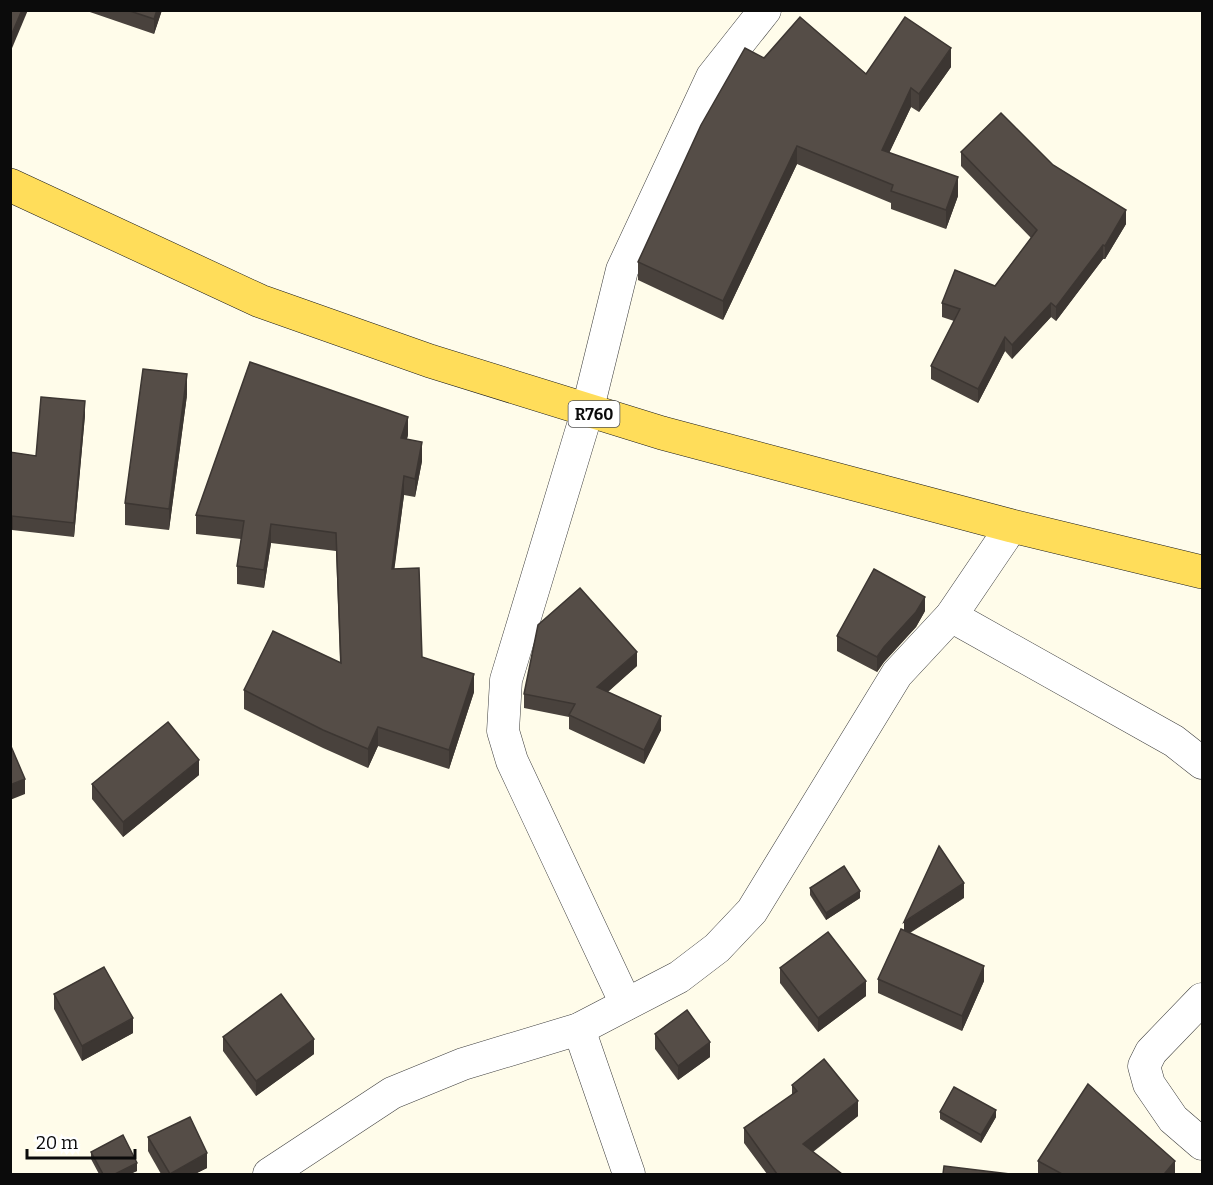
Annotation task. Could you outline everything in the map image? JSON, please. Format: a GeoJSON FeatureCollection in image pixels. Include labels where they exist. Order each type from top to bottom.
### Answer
{"type":"FeatureCollection","features":[{"type":"Feature","properties":{"kind":"main road","name":"R760"},"geometry":{"type":"LineString","coordinates":[[10,184],[260,301],[430,361],[587,412],[662,433],[1012,526],[1203,572]]}},
{"type":"Feature","properties":{"kind":"street"},"geometry":{"type":"LineString","coordinates":[[626,1004],[512,760],[503,731],[506,680],[587,412],[622,270],[712,77],[765,10]]}},
{"type":"Feature","properties":{"kind":"street"},"geometry":{"type":"LineString","coordinates":[[269,1174],[392,1094],[463,1064],[579,1029],[679,977],[717,948],[752,911],[897,674],[951,616],[1012,526]]}},
{"type":"Feature","properties":{"kind":"street"},"geometry":{"type":"LineString","coordinates":[[951,616],[1174,741],[1203,763]]}},
{"type":"Feature","properties":{"kind":"street"},"geometry":{"type":"LineString","coordinates":[[1203,999],[1150,1052],[1144,1066],[1149,1084],[1173,1119],[1203,1144]]}},
{"type":"Feature","properties":{"kind":"street"},"geometry":{"type":"LineString","coordinates":[[579,1029],[628,1174]]}},
{"type":"Feature","properties":{"kind":"building"},"geometry":{"type":"Polygon","coordinates":[[[10,10],[22,10],[10,38],[10,10]]]}},
{"type":"Feature","properties":{"kind":"building"},"geometry":{"type":"Polygon","coordinates":[[[127,10],[157,10],[154,19],[127,10]]]}},
{"type":"Feature","properties":{"kind":"building"},"geometry":{"type":"Polygon","coordinates":[[[800,17],[866,74],[905,17],[951,48],[919,94],[911,88],[882,150],[958,177],[946,210],[891,191],[893,185],[797,146],[723,301],[638,262],[701,125],[745,48],[764,58],[800,17]]]}},
{"type":"Feature","properties":{"kind":"building"},"geometry":{"type":"Polygon","coordinates":[[[1001,113],[1053,165],[1126,210],[1105,246],[1103,245],[1056,307],[1051,303],[1012,345],[1005,337],[978,389],[931,366],[960,309],[942,303],[955,270],[995,286],[1037,230],[961,152],[1001,113]]]}},
{"type":"Feature","properties":{"kind":"building"},"geometry":{"type":"Polygon","coordinates":[[[250,362],[408,417],[401,438],[422,442],[415,479],[404,476],[392,569],[419,568],[422,657],[474,674],[449,750],[378,727],[368,749],[323,730],[244,690],[273,631],[341,663],[336,533],[271,524],[264,570],[237,566],[244,521],[196,515],[250,362]]]}},
{"type":"Feature","properties":{"kind":"building"},"geometry":{"type":"Polygon","coordinates":[[[143,369],[187,374],[169,509],[125,503],[143,369]]]}},
{"type":"Feature","properties":{"kind":"building"},"geometry":{"type":"Polygon","coordinates":[[[41,397],[85,401],[74,523],[12,516],[12,528],[10,527],[10,452],[36,456],[41,397]]]}},
{"type":"Feature","properties":{"kind":"building"},"geometry":{"type":"Polygon","coordinates":[[[874,569],[925,597],[916,612],[877,657],[837,636],[874,569]]]}},
{"type":"Feature","properties":{"kind":"building"},"geometry":{"type":"Polygon","coordinates":[[[580,588],[637,652],[597,687],[661,716],[644,750],[569,715],[575,704],[524,694],[538,625],[580,588]]]}},
{"type":"Feature","properties":{"kind":"building"},"geometry":{"type":"Polygon","coordinates":[[[168,722],[199,760],[123,822],[92,784],[168,722]]]}},
{"type":"Feature","properties":{"kind":"building"},"geometry":{"type":"Polygon","coordinates":[[[10,744],[25,779],[10,785],[10,744]]]}},
{"type":"Feature","properties":{"kind":"building"},"geometry":{"type":"Polygon","coordinates":[[[939,846],[964,883],[904,922],[939,846]]]}},
{"type":"Feature","properties":{"kind":"building"},"geometry":{"type":"Polygon","coordinates":[[[844,866],[860,891],[826,913],[810,888],[844,866]]]}},
{"type":"Feature","properties":{"kind":"building"},"geometry":{"type":"Polygon","coordinates":[[[901,929],[984,966],[962,1016],[878,979],[901,929]]]}},
{"type":"Feature","properties":{"kind":"building"},"geometry":{"type":"Polygon","coordinates":[[[828,932],[866,981],[818,1018],[780,968],[828,932]]]}},
{"type":"Feature","properties":{"kind":"building"},"geometry":{"type":"Polygon","coordinates":[[[104,967],[133,1018],[82,1046],[54,994],[104,967]]]}},
{"type":"Feature","properties":{"kind":"building"},"geometry":{"type":"Polygon","coordinates":[[[281,994],[314,1039],[256,1081],[223,1037],[281,994]]]}},
{"type":"Feature","properties":{"kind":"building"},"geometry":{"type":"Polygon","coordinates":[[[687,1010],[710,1042],[678,1066],[655,1034],[687,1010]]]}},
{"type":"Feature","properties":{"kind":"building"},"geometry":{"type":"Polygon","coordinates":[[[824,1059],[858,1101],[803,1144],[842,1174],[777,1174],[744,1128],[797,1091],[792,1085],[824,1059]]]}},
{"type":"Feature","properties":{"kind":"building"},"geometry":{"type":"Polygon","coordinates":[[[1088,1084],[1175,1161],[1165,1173],[1167,1174],[1062,1174],[1038,1161],[1088,1084]]]}},
{"type":"Feature","properties":{"kind":"building"},"geometry":{"type":"Polygon","coordinates":[[[954,1087],[996,1110],[981,1135],[940,1112],[954,1087]]]}},
{"type":"Feature","properties":{"kind":"building"},"geometry":{"type":"Polygon","coordinates":[[[190,1117],[207,1153],[170,1174],[148,1137],[190,1117]]]}},
{"type":"Feature","properties":{"kind":"building"},"geometry":{"type":"Polygon","coordinates":[[[123,1135],[137,1163],[115,1174],[103,1174],[91,1152],[123,1135]]]}},
{"type":"Feature","properties":{"kind":"building"},"geometry":{"type":"Polygon","coordinates":[[[944,1166],[1010,1174],[943,1174],[944,1166]]]}}]}
